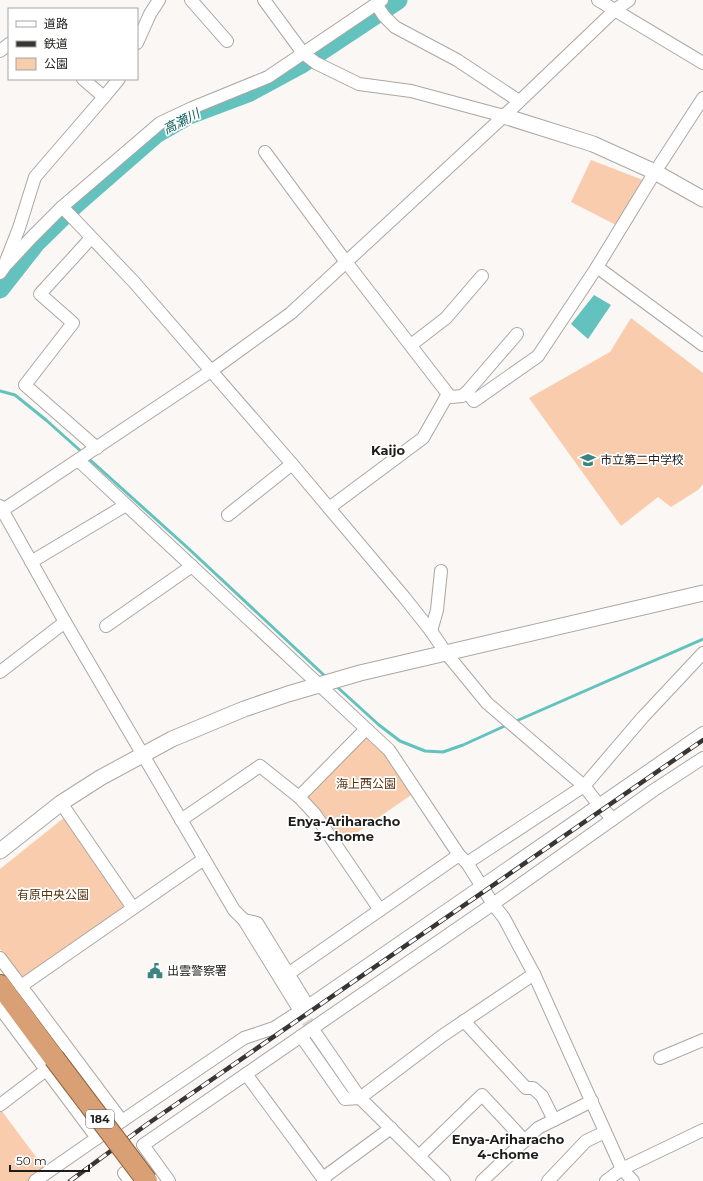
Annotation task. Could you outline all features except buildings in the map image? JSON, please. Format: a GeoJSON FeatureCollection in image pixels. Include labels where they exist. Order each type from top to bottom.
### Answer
{"type":"FeatureCollection","features":[{"type":"Feature","properties":{"kind":"highway","name":"184"},"geometry":{"type":"LineString","coordinates":[[0,985],[50,1064],[147,1181]]}},
{"type":"Feature","properties":{"kind":"street"},"geometry":{"type":"LineString","coordinates":[[138,41],[150,14],[159,0]]}},
{"type":"Feature","properties":{"kind":"street"},"geometry":{"type":"LineString","coordinates":[[191,0],[227,41]]}},
{"type":"Feature","properties":{"kind":"street"},"geometry":{"type":"LineString","coordinates":[[264,0],[303,53],[316,63],[359,84],[411,91],[504,116],[593,144],[655,172],[703,199]]}},
{"type":"Feature","properties":{"kind":"street"},"geometry":{"type":"LineString","coordinates":[[598,0],[703,63]]}},
{"type":"Feature","properties":{"kind":"street"},"geometry":{"type":"LineString","coordinates":[[303,1006],[244,920],[234,910],[142,755],[1,510],[211,371],[291,313],[504,116],[615,10],[629,0]]}},
{"type":"Feature","properties":{"kind":"street"},"geometry":{"type":"LineString","coordinates":[[2,269],[62,207],[160,123],[192,108],[268,77],[379,2],[384,16],[395,27],[457,60],[519,101]]}},
{"type":"Feature","properties":{"kind":"street"},"geometry":{"type":"LineString","coordinates":[[0,51],[8,45]]}},
{"type":"Feature","properties":{"kind":"street"},"geometry":{"type":"LineString","coordinates":[[84,80],[104,97]]}},
{"type":"Feature","properties":{"kind":"street"},"geometry":{"type":"LineString","coordinates":[[2,269],[19,228],[34,177],[118,80]]}},
{"type":"Feature","properties":{"kind":"street"},"geometry":{"type":"LineString","coordinates":[[467,392],[474,402],[538,356],[597,267],[655,172],[703,98]]}},
{"type":"Feature","properties":{"kind":"street"},"geometry":{"type":"LineString","coordinates":[[265,152],[346,262],[448,394],[452,397],[462,396],[467,392],[517,334]]}},
{"type":"Feature","properties":{"kind":"street"},"geometry":{"type":"LineString","coordinates":[[62,207],[134,282],[292,464],[431,631],[487,703],[584,786],[599,805],[613,819]]}},
{"type":"Feature","properties":{"kind":"street"},"geometry":{"type":"LineString","coordinates":[[91,238],[40,294],[73,323],[25,385],[96,448]]}},
{"type":"Feature","properties":{"kind":"street"},"geometry":{"type":"LineString","coordinates":[[597,267],[703,345]]}},
{"type":"Feature","properties":{"kind":"street"},"geometry":{"type":"LineString","coordinates":[[411,345],[446,318],[482,276]]}},
{"type":"Feature","properties":{"kind":"street"},"geometry":{"type":"LineString","coordinates":[[329,508],[423,438],[448,394]]}},
{"type":"Feature","properties":{"kind":"street"},"geometry":{"type":"LineString","coordinates":[[78,460],[389,750],[504,918],[534,974],[622,1169],[632,1181]]}},
{"type":"Feature","properties":{"kind":"street"},"geometry":{"type":"LineString","coordinates":[[228,515],[292,464]]}},
{"type":"Feature","properties":{"kind":"street"},"geometry":{"type":"LineString","coordinates":[[31,562],[126,505]]}},
{"type":"Feature","properties":{"kind":"street"},"geometry":{"type":"LineString","coordinates":[[106,626],[192,566]]}},
{"type":"Feature","properties":{"kind":"street"},"geometry":{"type":"LineString","coordinates":[[431,631],[437,610],[441,571]]}},
{"type":"Feature","properties":{"kind":"street"},"geometry":{"type":"LineString","coordinates":[[0,851],[61,804],[100,778],[172,739],[244,709],[319,684],[360,673],[703,593]]}},
{"type":"Feature","properties":{"kind":"street"},"geometry":{"type":"LineString","coordinates":[[0,672],[65,622]]}},
{"type":"Feature","properties":{"kind":"street"},"geometry":{"type":"LineString","coordinates":[[288,974],[380,910],[584,786],[643,717],[703,653]]}},
{"type":"Feature","properties":{"kind":"street"},"geometry":{"type":"LineString","coordinates":[[299,796],[366,729]]}},
{"type":"Feature","properties":{"kind":"street"},"geometry":{"type":"LineString","coordinates":[[35,1181],[244,1038],[274,1028],[303,1006],[482,886],[703,734]]}},
{"type":"Feature","properties":{"kind":"street"},"geometry":{"type":"LineString","coordinates":[[169,1181],[143,1145],[494,904],[654,790],[703,758]]}},
{"type":"Feature","properties":{"kind":"street"},"geometry":{"type":"LineString","coordinates":[[181,820],[260,766],[299,796],[314,813],[380,910]]}},
{"type":"Feature","properties":{"kind":"street"},"geometry":{"type":"LineString","coordinates":[[61,804],[133,908]]}},
{"type":"Feature","properties":{"kind":"street"},"geometry":{"type":"LineString","coordinates":[[22,986],[204,859]]}},
{"type":"Feature","properties":{"kind":"street"},"geometry":{"type":"LineString","coordinates":[[244,920],[257,923],[288,974],[303,1006]]}},
{"type":"Feature","properties":{"kind":"street"},"geometry":{"type":"LineString","coordinates":[[0,958],[122,1121]]}},
{"type":"Feature","properties":{"kind":"street"},"geometry":{"type":"LineString","coordinates":[[301,1036],[345,1099],[360,1098],[442,1036],[534,974]]}},
{"type":"Feature","properties":{"kind":"street"},"geometry":{"type":"LineString","coordinates":[[0,1008],[50,1064],[97,1138]]}},
{"type":"Feature","properties":{"kind":"street"},"geometry":{"type":"LineString","coordinates":[[464,1021],[526,1088],[533,1088],[542,1096],[554,1120]]}},
{"type":"Feature","properties":{"kind":"street"},"geometry":{"type":"LineString","coordinates":[[316,1034],[360,1098],[444,1181]]}},
{"type":"Feature","properties":{"kind":"street"},"geometry":{"type":"LineString","coordinates":[[660,1058],[703,1040]]}},
{"type":"Feature","properties":{"kind":"street"},"geometry":{"type":"LineString","coordinates":[[0,1105],[50,1064]]}},
{"type":"Feature","properties":{"kind":"street"},"geometry":{"type":"LineString","coordinates":[[246,1074],[324,1180],[391,1128]]}},
{"type":"Feature","properties":{"kind":"street"},"geometry":{"type":"LineString","coordinates":[[419,1156],[482,1095],[525,1141]]}},
{"type":"Feature","properties":{"kind":"street"},"geometry":{"type":"LineString","coordinates":[[482,1181],[538,1128],[592,1101]]}},
{"type":"Feature","properties":{"kind":"street"},"geometry":{"type":"LineString","coordinates":[[606,1181],[622,1169],[703,1130]]}},
{"type":"Feature","properties":{"kind":"street"},"geometry":{"type":"LineString","coordinates":[[548,1181],[586,1141],[605,1132]]}},
{"type":"Feature","properties":{"kind":"green space"},"geometry":{"type":"Polygon","coordinates":[[[591,160],[643,180],[616,225],[571,202],[591,160]]]}},
{"type":"Feature","properties":{"kind":"green space"},"geometry":{"type":"Polygon","coordinates":[[[631,318],[703,373],[703,484],[698,490],[671,507],[658,497],[621,526],[529,398],[610,352],[631,318]]]}},
{"type":"Feature","properties":{"kind":"green space","name":"海上西公園"},"geometry":{"type":"Polygon","coordinates":[[[365,736],[387,752],[414,793],[340,844],[307,798],[306,794],[365,736]]]}},
{"type":"Feature","properties":{"kind":"green space","name":"有原中央公園"},"geometry":{"type":"Polygon","coordinates":[[[65,817],[123,904],[123,910],[25,979],[0,949],[0,869],[65,817]]]}},
{"type":"Feature","properties":{"kind":"green space"},"geometry":{"type":"Polygon","coordinates":[[[1,1110],[45,1169],[28,1181],[0,1181],[1,1110]]]}},
{"type":"Feature","properties":{"kind":"water"},"geometry":{"type":"Polygon","coordinates":[[[594,295],[611,305],[588,339],[571,324],[594,295]]]}},
{"type":"Feature","properties":{"kind":"waterway","name":"高瀬川"},"geometry":{"type":"LineString","coordinates":[[0,289],[36,243],[77,203],[156,134],[189,115],[250,92],[300,65],[398,0]]}},
{"type":"Feature","properties":{"kind":"waterway"},"geometry":{"type":"LineString","coordinates":[[0,391],[15,395],[84,454]]}},
{"type":"Feature","properties":{"kind":"waterway"},"geometry":{"type":"LineString","coordinates":[[88,458],[189,549],[326,677]]}},
{"type":"Feature","properties":{"kind":"waterway"},"geometry":{"type":"LineString","coordinates":[[514,722],[703,639]]}},
{"type":"Feature","properties":{"kind":"waterway"},"geometry":{"type":"LineString","coordinates":[[335,685],[379,725],[400,741],[425,751],[443,752],[463,745],[507,725]]}},
{"type":"Feature","properties":{"kind":"tunnel"},"geometry":{"type":"LineString","coordinates":[[297,1006],[316,1034]]}},
{"type":"Feature","properties":{"kind":"railway"},"geometry":{"type":"LineString","coordinates":[[70,1181],[146,1125],[703,740]]}},
{"type":"Feature","properties":{"kind":"place","name":"市立第二中学校"},"geometry":{"type":"Point","coordinates":[588,460]}},
{"type":"Feature","properties":{"kind":"place","name":"出雲警察署"},"geometry":{"type":"Point","coordinates":[155,971]}},
{"type":"Feature","properties":{"kind":"district","name":"Kaijo"},"geometry":{"type":"Point","coordinates":[388,450]}},
{"type":"Feature","properties":{"kind":"district","name":"Enya-Ariharacho 3-chome"},"geometry":{"type":"Point","coordinates":[344,828]}},
{"type":"Feature","properties":{"kind":"district","name":"Enya-Ariharacho 4-chome"},"geometry":{"type":"Point","coordinates":[508,1146]}}]}
